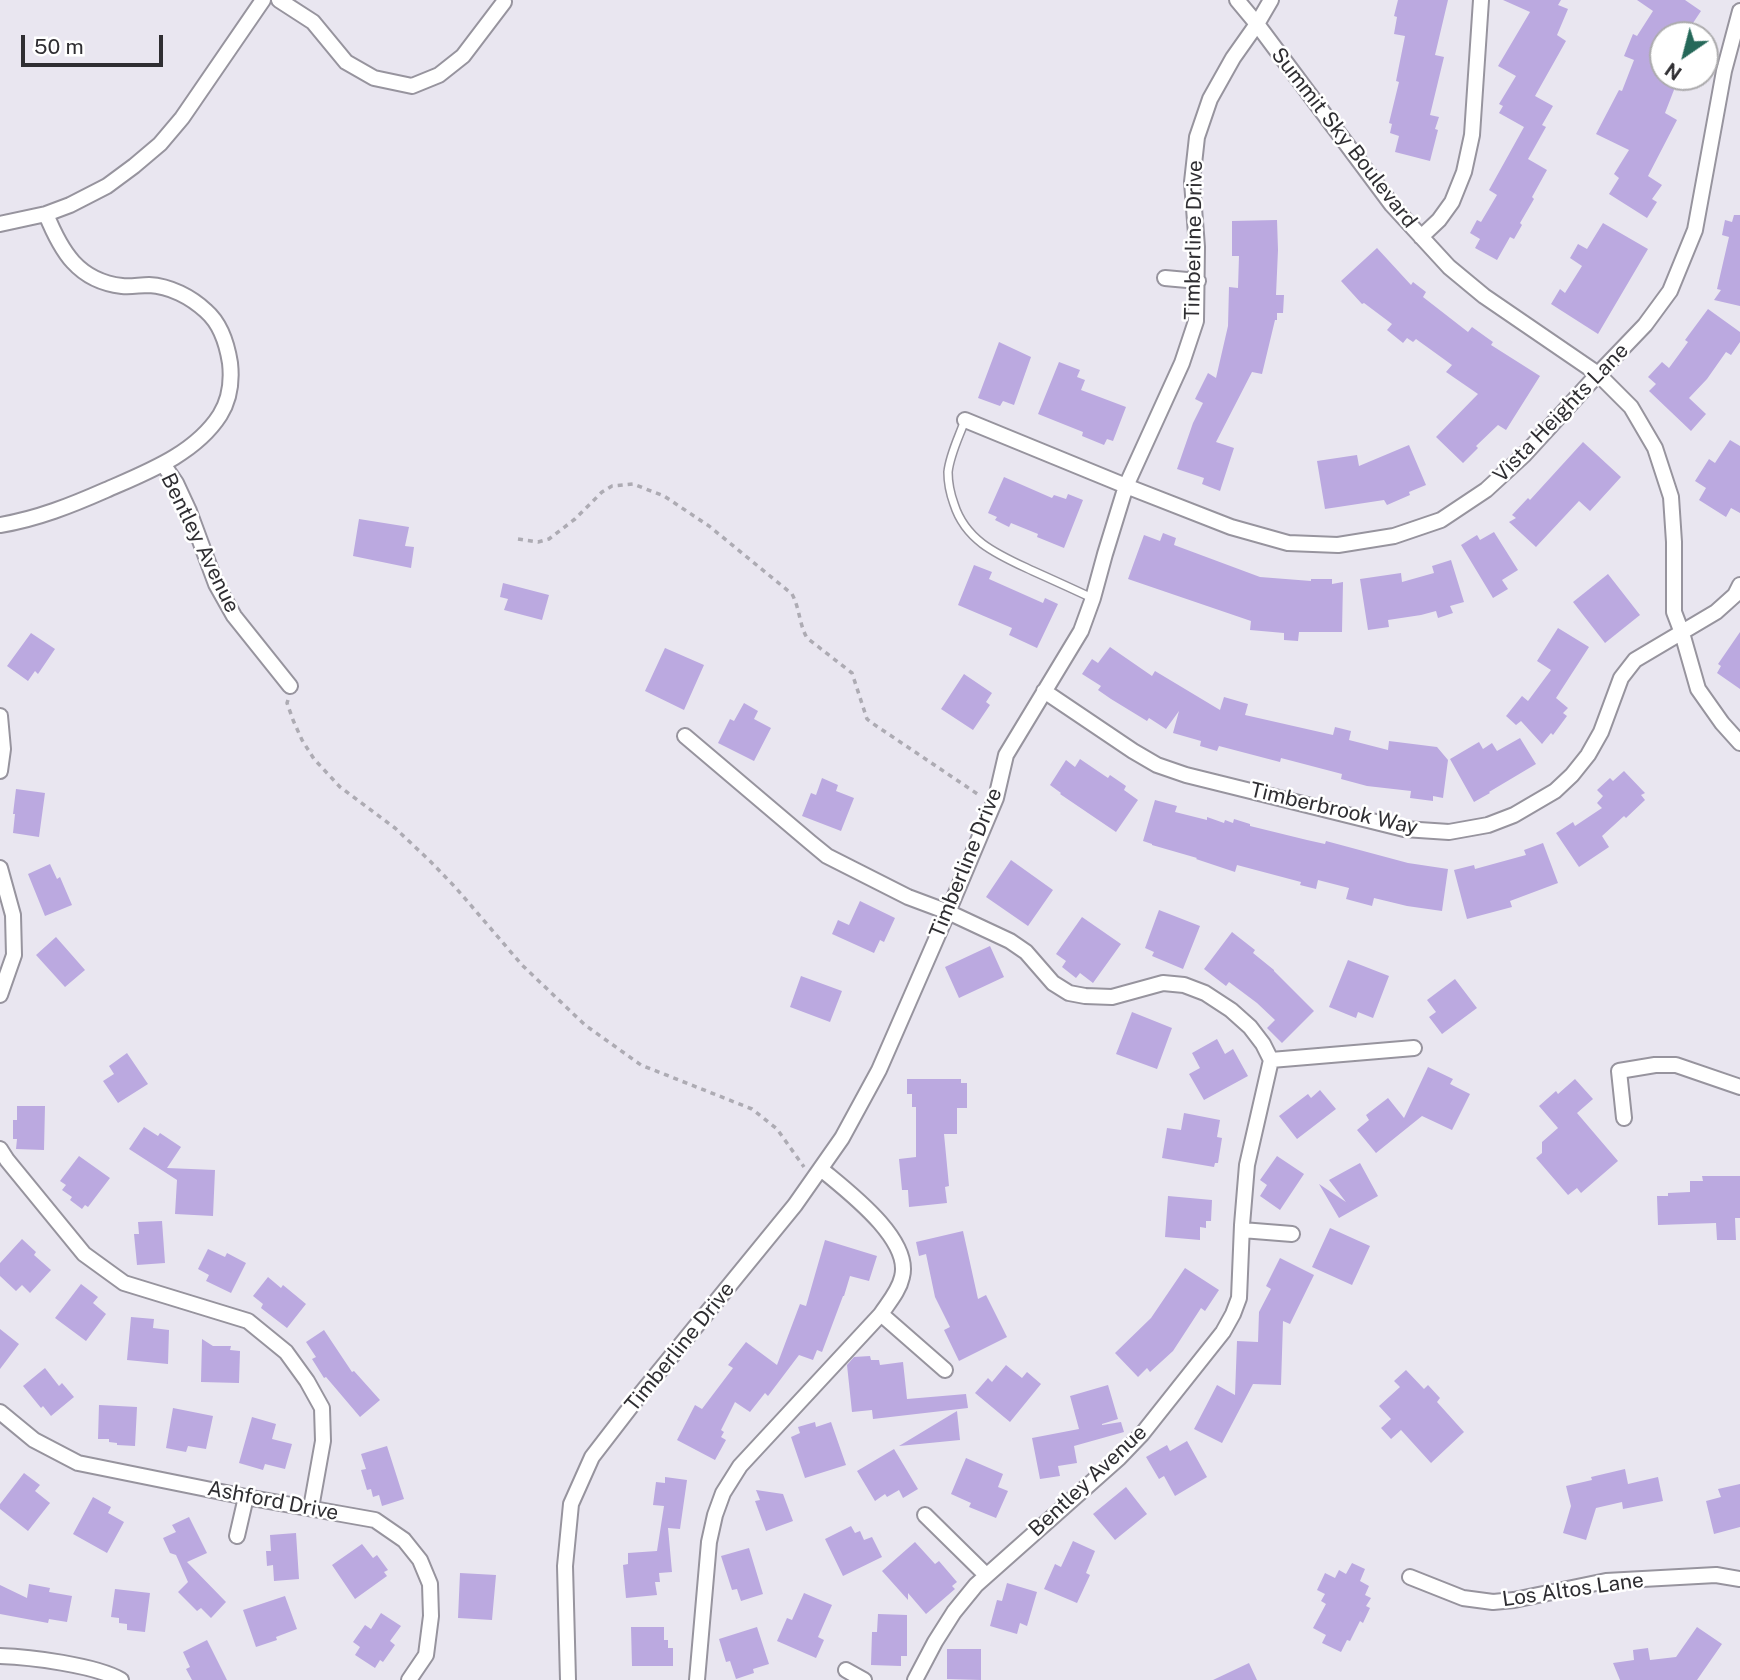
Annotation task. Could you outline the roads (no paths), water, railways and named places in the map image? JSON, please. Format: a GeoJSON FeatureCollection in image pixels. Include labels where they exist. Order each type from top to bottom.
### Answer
{"type":"FeatureCollection","features":[{"type":"Feature","properties":{"kind":"street"},"geometry":{"type":"LineString","coordinates":[[0,224],[46,214],[71,205],[107,186],[160,144],[182,118],[263,0]]}},
{"type":"Feature","properties":{"kind":"street"},"geometry":{"type":"LineString","coordinates":[[279,0],[313,22],[346,62],[374,78],[412,86],[439,75],[463,56],[504,2]]}},
{"type":"Feature","properties":{"kind":"street"},"geometry":{"type":"LineString","coordinates":[[1237,0],[1257,24],[1270,0]]}},
{"type":"Feature","properties":{"kind":"street"},"geometry":{"type":"LineString","coordinates":[[1421,237],[1439,220],[1452,202],[1464,172],[1472,135],[1481,0]]}},
{"type":"Feature","properties":{"kind":"street","name":"Vista Heights Lane"},"geometry":{"type":"LineString","coordinates":[[965,421],[1231,527],[1288,543],[1338,545],[1394,536],[1441,520],[1486,490],[1524,455],[1644,325],[1670,291],[1695,230],[1724,71],[1740,11]]}},
{"type":"Feature","properties":{"kind":"street","name":"Summit Sky Boulevard"},"geometry":{"type":"LineString","coordinates":[[1257,24],[1392,205],[1449,267],[1484,296],[1598,374],[1631,407],[1656,448],[1671,497],[1674,612],[1699,689],[1722,723],[1740,743]]}},
{"type":"Feature","properties":{"kind":"street","name":"Timberline Drive"},"geometry":{"type":"LineString","coordinates":[[568,1680],[565,1566],[571,1504],[592,1457],[795,1205],[848,1128],[879,1070],[948,912],[993,804],[1006,755],[1081,631],[1126,486],[1182,363],[1196,321],[1198,281],[1192,182],[1197,137],[1210,99],[1233,58],[1257,24]]}},
{"type":"Feature","properties":{"kind":"street"},"geometry":{"type":"LineString","coordinates":[[0,525],[23,521],[82,500],[163,464],[195,442],[211,427],[222,412],[232,377],[228,351],[220,328],[209,313],[194,300],[172,290],[151,285],[123,286],[86,274],[72,262],[57,241],[46,214]]}},
{"type":"Feature","properties":{"kind":"street"},"geometry":{"type":"LineString","coordinates":[[1165,278],[1198,281]]}},
{"type":"Feature","properties":{"kind":"street","name":"Bentley Avenue"},"geometry":{"type":"LineString","coordinates":[[163,464],[176,483],[216,584],[234,616],[290,686]]}},
{"type":"Feature","properties":{"kind":"street"},"geometry":{"type":"LineString","coordinates":[[1682,633],[1716,612],[1735,595],[1740,585]]}},
{"type":"Feature","properties":{"kind":"street","name":"Timberbrook Way"},"geometry":{"type":"LineString","coordinates":[[1044,691],[1157,765],[1186,775],[1404,829],[1449,832],[1488,825],[1514,815],[1555,791],[1588,755],[1601,732],[1621,678],[1635,660],[1682,633]]}},
{"type":"Feature","properties":{"kind":"street"},"geometry":{"type":"LineString","coordinates":[[0,716],[3,748],[0,771]]}},
{"type":"Feature","properties":{"kind":"street"},"geometry":{"type":"LineString","coordinates":[[685,736],[827,856],[908,897],[1010,941],[1026,952],[1053,983],[1069,993],[1112,997],[1163,983],[1184,985],[1205,993],[1231,1010],[1250,1027],[1271,1060],[1414,1048]]}},
{"type":"Feature","properties":{"kind":"street"},"geometry":{"type":"LineString","coordinates":[[0,868],[13,915],[14,955],[0,995]]}},
{"type":"Feature","properties":{"kind":"street","name":"Bentley Avenue"},"geometry":{"type":"LineString","coordinates":[[915,1680],[954,1612],[976,1585],[1142,1434],[1223,1332],[1239,1298],[1247,1165],[1271,1060]]}},
{"type":"Feature","properties":{"kind":"street"},"geometry":{"type":"LineString","coordinates":[[1624,1118],[1619,1071],[1655,1065],[1676,1065],[1740,1087]]}},
{"type":"Feature","properties":{"kind":"street"},"geometry":{"type":"LineString","coordinates":[[0,1149],[84,1254],[124,1283],[248,1321],[286,1352],[322,1408],[323,1441],[311,1508]]}},
{"type":"Feature","properties":{"kind":"street"},"geometry":{"type":"LineString","coordinates":[[697,1680],[709,1542],[723,1493],[740,1466],[881,1314],[895,1294],[903,1275],[900,1254],[891,1237],[870,1211],[817,1175]]}},
{"type":"Feature","properties":{"kind":"street"},"geometry":{"type":"LineString","coordinates":[[1242,1230],[1292,1234]]}},
{"type":"Feature","properties":{"kind":"street"},"geometry":{"type":"LineString","coordinates":[[881,1314],[945,1370]]}},
{"type":"Feature","properties":{"kind":"street","name":"Ashford Drive"},"geometry":{"type":"LineString","coordinates":[[0,1412],[34,1440],[78,1463],[375,1520],[404,1540],[420,1560],[430,1584],[426,1655],[410,1680]]}},
{"type":"Feature","properties":{"kind":"street"},"geometry":{"type":"LineString","coordinates":[[237,1536],[246,1497]]}},
{"type":"Feature","properties":{"kind":"street"},"geometry":{"type":"LineString","coordinates":[[925,1515],[986,1574]]}},
{"type":"Feature","properties":{"kind":"street","name":"Los Altos Lane"},"geometry":{"type":"LineString","coordinates":[[1410,1577],[1464,1598],[1493,1602],[1606,1581],[1716,1575],[1740,1578]]}},
{"type":"Feature","properties":{"kind":"street"},"geometry":{"type":"LineString","coordinates":[[0,1656],[71,1665],[112,1675],[121,1680]]}},
{"type":"Feature","properties":{"kind":"street"},"geometry":{"type":"LineString","coordinates":[[846,1670],[864,1680]]}},
{"type":"Feature","properties":{"kind":"lane"},"geometry":{"type":"LineString","coordinates":[[965,421],[950,461],[948,475],[950,491],[963,524],[972,536],[995,553],[1093,598]]}}]}
